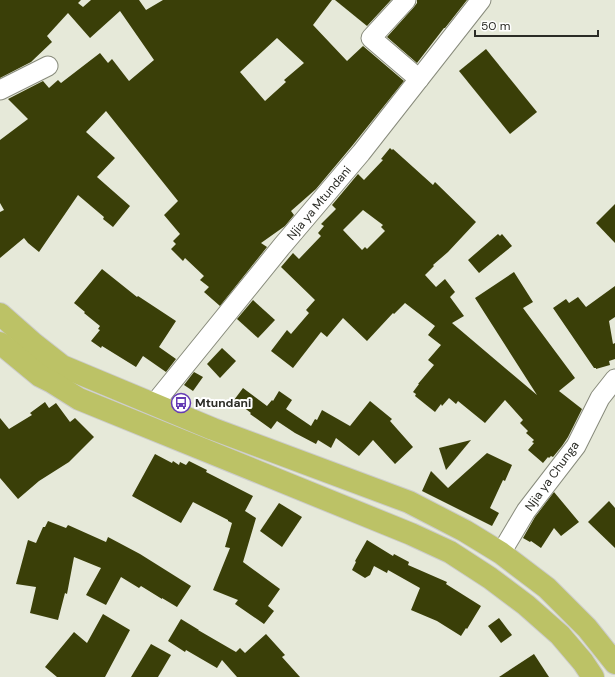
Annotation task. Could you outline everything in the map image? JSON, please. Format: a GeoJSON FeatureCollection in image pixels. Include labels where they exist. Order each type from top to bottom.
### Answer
{"type":"FeatureCollection","features":[{"type":"Feature","properties":{"kind":"main road"},"geometry":{"type":"LineString","coordinates":[[0,314],[62,366],[213,429],[409,502],[466,531],[501,553],[547,588],[587,628],[615,663]]}},
{"type":"Feature","properties":{"kind":"main road"},"geometry":{"type":"LineString","coordinates":[[0,343],[40,376],[79,400],[411,534],[450,552],[490,578],[526,605],[560,635],[583,662],[593,677]]}},
{"type":"Feature","properties":{"kind":"street"},"geometry":{"type":"LineString","coordinates":[[406,0],[371,38],[419,79]]}},
{"type":"Feature","properties":{"kind":"street","name":"Njia ya Mtundani"},"geometry":{"type":"LineString","coordinates":[[154,404],[282,246],[361,153],[481,0]]}},
{"type":"Feature","properties":{"kind":"street"},"geometry":{"type":"LineString","coordinates":[[0,90],[48,66]]}},
{"type":"Feature","properties":{"kind":"street","name":"Njia ya Chunga"},"geometry":{"type":"LineString","coordinates":[[501,553],[526,511],[576,446],[600,398],[615,379]]}},
{"type":"Feature","properties":{"kind":"building"},"geometry":{"type":"Polygon","coordinates":[[[0,0],[81,0],[78,3],[83,7],[91,0],[139,0],[146,10],[163,0],[332,0],[313,25],[347,61],[363,46],[404,81],[316,189],[291,211],[294,215],[285,226],[261,243],[267,247],[220,306],[204,292],[209,287],[200,280],[204,276],[185,258],[183,261],[171,249],[176,244],[173,241],[180,234],[164,215],[178,201],[106,111],[86,132],[115,158],[97,177],[130,206],[113,227],[103,219],[104,217],[78,195],[39,252],[24,238],[0,258],[0,212],[4,210],[0,203],[0,140],[28,119],[8,99],[43,81],[49,88],[58,80],[61,83],[100,53],[108,63],[112,59],[129,81],[154,60],[120,11],[90,38],[68,13],[47,36],[52,42],[31,62],[0,78],[0,0]],[[277,38],[240,72],[265,101],[286,82],[284,80],[304,63],[277,38]]]}},
{"type":"Feature","properties":{"kind":"building"},"geometry":{"type":"Polygon","coordinates":[[[335,0],[391,0],[367,26],[335,0]]]}},
{"type":"Feature","properties":{"kind":"building"},"geometry":{"type":"Polygon","coordinates":[[[417,0],[467,0],[417,63],[387,37],[414,7],[417,0]]]}},
{"type":"Feature","properties":{"kind":"building"},"geometry":{"type":"Polygon","coordinates":[[[486,49],[537,112],[510,134],[459,71],[486,49]]]}},
{"type":"Feature","properties":{"kind":"building"},"geometry":{"type":"Polygon","coordinates":[[[390,148],[392,150],[393,149],[433,185],[435,182],[476,222],[425,275],[436,287],[445,279],[455,292],[450,297],[464,316],[452,323],[537,395],[475,298],[514,272],[533,302],[523,308],[575,378],[559,391],[582,409],[562,446],[553,457],[548,457],[543,463],[528,450],[534,443],[532,442],[534,440],[526,433],[528,431],[520,423],[523,420],[505,400],[485,423],[458,401],[456,404],[449,398],[442,406],[441,404],[435,412],[415,396],[416,394],[413,392],[434,365],[428,360],[441,345],[428,335],[435,326],[405,303],[394,314],[393,313],[367,341],[343,318],[327,337],[321,332],[293,368],[271,351],[287,330],[291,334],[309,313],[306,310],[315,300],[281,267],[293,253],[299,259],[321,236],[318,233],[324,226],[321,224],[336,209],[332,205],[358,174],[364,180],[383,160],[381,159],[390,148]],[[363,210],[343,230],[362,250],[365,247],[367,249],[385,231],[381,227],[383,225],[363,210]]]}},
{"type":"Feature","properties":{"kind":"building"},"geometry":{"type":"Polygon","coordinates":[[[615,204],[615,243],[596,223],[615,204]]]}},
{"type":"Feature","properties":{"kind":"building"},"geometry":{"type":"Polygon","coordinates":[[[498,234],[500,236],[502,234],[512,246],[479,273],[468,260],[498,234]]]}},
{"type":"Feature","properties":{"kind":"building"},"geometry":{"type":"Polygon","coordinates":[[[102,269],[137,297],[138,296],[176,321],[159,347],[176,359],[166,372],[143,356],[136,367],[91,341],[100,330],[98,329],[100,326],[74,303],[102,269]]]}},
{"type":"Feature","properties":{"kind":"building"},"geometry":{"type":"Polygon","coordinates":[[[615,286],[615,317],[609,321],[613,344],[615,343],[615,359],[609,361],[610,365],[596,369],[553,308],[566,299],[569,303],[578,297],[586,307],[615,286]]]}},
{"type":"Feature","properties":{"kind":"building"},"geometry":{"type":"Polygon","coordinates":[[[253,300],[275,320],[258,338],[237,319],[253,300]]]}},
{"type":"Feature","properties":{"kind":"building"},"geometry":{"type":"Polygon","coordinates":[[[222,348],[236,361],[220,378],[207,364],[222,348]]]}},
{"type":"Feature","properties":{"kind":"building"},"geometry":{"type":"Polygon","coordinates":[[[194,372],[203,377],[193,391],[184,385],[194,372]]]}},
{"type":"Feature","properties":{"kind":"building"},"geometry":{"type":"Polygon","coordinates":[[[243,388],[267,406],[272,400],[273,401],[279,391],[292,400],[286,409],[311,426],[315,419],[317,420],[322,410],[350,426],[370,401],[392,419],[390,421],[413,447],[395,464],[373,440],[359,456],[336,438],[331,448],[318,440],[316,444],[277,421],[271,429],[234,400],[243,388]]]}},
{"type":"Feature","properties":{"kind":"building"},"geometry":{"type":"Polygon","coordinates":[[[45,402],[49,408],[56,403],[70,422],[75,418],[94,437],[69,462],[39,481],[18,499],[0,478],[0,418],[9,429],[32,415],[30,413],[45,402]]]}},
{"type":"Feature","properties":{"kind":"building"},"geometry":{"type":"Polygon","coordinates":[[[471,440],[446,470],[439,448],[471,440]]]}},
{"type":"Feature","properties":{"kind":"building"},"geometry":{"type":"Polygon","coordinates":[[[487,453],[512,465],[490,508],[499,513],[492,526],[422,491],[431,471],[448,488],[487,453]]]}},
{"type":"Feature","properties":{"kind":"building"},"geometry":{"type":"Polygon","coordinates":[[[155,454],[179,465],[180,462],[186,465],[189,461],[207,470],[206,472],[253,496],[245,511],[256,518],[243,562],[280,589],[268,606],[274,611],[264,624],[235,604],[238,600],[213,590],[230,548],[225,547],[232,523],[193,502],[181,523],[132,496],[155,454]]]}},
{"type":"Feature","properties":{"kind":"building"},"geometry":{"type":"Polygon","coordinates":[[[554,492],[579,522],[561,536],[554,528],[541,548],[531,541],[530,542],[523,538],[535,517],[554,492]]]}},
{"type":"Feature","properties":{"kind":"building"},"geometry":{"type":"Polygon","coordinates":[[[609,501],[615,508],[615,548],[588,522],[609,501]]]}},
{"type":"Feature","properties":{"kind":"building"},"geometry":{"type":"Polygon","coordinates":[[[279,503],[302,517],[282,547],[260,531],[279,503]]]}},
{"type":"Feature","properties":{"kind":"building"},"geometry":{"type":"Polygon","coordinates":[[[48,521],[66,528],[68,525],[106,542],[108,537],[140,554],[191,586],[177,607],[141,586],[139,588],[121,577],[106,605],[86,595],[101,568],[74,557],[67,594],[65,593],[58,620],[30,613],[36,587],[16,584],[28,540],[36,543],[43,527],[45,527],[48,521]]]}},
{"type":"Feature","properties":{"kind":"building"},"geometry":{"type":"Polygon","coordinates":[[[367,540],[393,556],[394,554],[409,562],[408,565],[447,582],[446,584],[481,606],[461,636],[437,621],[411,610],[420,588],[388,570],[387,573],[374,566],[370,575],[365,578],[352,570],[356,562],[355,561],[367,540]]]}},
{"type":"Feature","properties":{"kind":"building"},"geometry":{"type":"Polygon","coordinates":[[[103,614],[130,630],[105,677],[57,677],[45,667],[74,632],[87,643],[103,614]]]}},
{"type":"Feature","properties":{"kind":"building"},"geometry":{"type":"Polygon","coordinates":[[[499,618],[512,635],[501,643],[488,626],[499,618]]]}},
{"type":"Feature","properties":{"kind":"building"},"geometry":{"type":"Polygon","coordinates":[[[181,619],[236,652],[240,648],[245,653],[266,634],[285,655],[282,657],[300,677],[237,677],[222,660],[217,668],[186,650],[185,652],[168,641],[181,619]]]}},
{"type":"Feature","properties":{"kind":"building"},"geometry":{"type":"Polygon","coordinates":[[[151,644],[171,655],[158,677],[131,677],[151,644]]]}},
{"type":"Feature","properties":{"kind":"building"},"geometry":{"type":"Polygon","coordinates":[[[534,654],[549,677],[499,677],[534,654]]]}},
{"type":"Feature","properties":{"kind":"place","name":"Mtundani"},"geometry":{"type":"Point","coordinates":[181,403]}}]}
